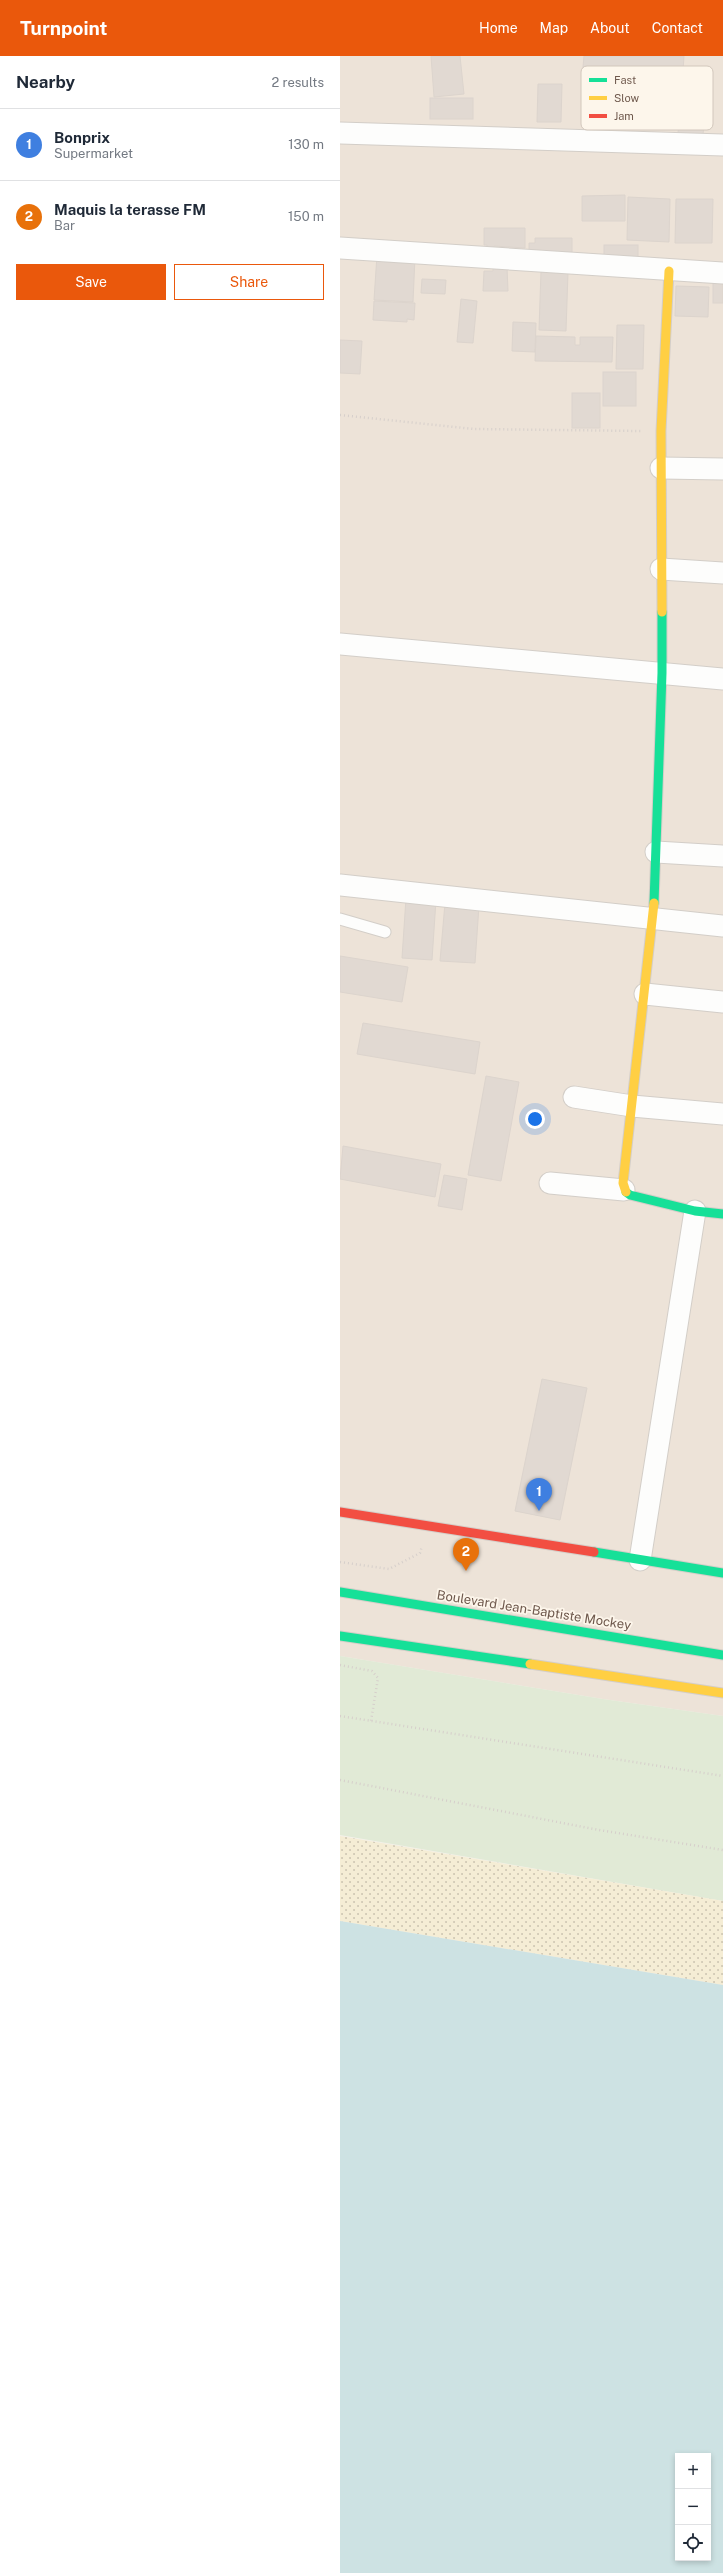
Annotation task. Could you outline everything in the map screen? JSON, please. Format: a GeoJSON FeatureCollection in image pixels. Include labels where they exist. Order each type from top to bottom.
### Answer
{"type":"FeatureCollection","features":[{"type":"Feature","properties":{"kind":"main road"},"geometry":{"type":"LineString","coordinates":[[670,271],[661,431],[662,673],[653,919],[624,1190],[630,1196],[695,1211],[723,1214]]}},
{"type":"Feature","properties":{"kind":"main road"},"geometry":{"type":"LineString","coordinates":[[340,1512],[723,1573]]}},
{"type":"Feature","properties":{"kind":"main road","name":"Boulevard Jean-Baptiste Mockey"},"geometry":{"type":"LineString","coordinates":[[340,1592],[723,1655]]}},
{"type":"Feature","properties":{"kind":"main road"},"geometry":{"type":"LineString","coordinates":[[340,1636],[723,1693]]}},
{"type":"Feature","properties":{"kind":"street"},"geometry":{"type":"LineString","coordinates":[[340,133],[723,145]]}},
{"type":"Feature","properties":{"kind":"street"},"geometry":{"type":"LineString","coordinates":[[340,248],[670,271],[723,273]]}},
{"type":"Feature","properties":{"kind":"street"},"geometry":{"type":"LineString","coordinates":[[661,468],[723,469]]}},
{"type":"Feature","properties":{"kind":"street"},"geometry":{"type":"LineString","coordinates":[[661,569],[723,573]]}},
{"type":"Feature","properties":{"kind":"street"},"geometry":{"type":"LineString","coordinates":[[340,644],[723,679]]}},
{"type":"Feature","properties":{"kind":"street"},"geometry":{"type":"LineString","coordinates":[[656,852],[723,856]]}},
{"type":"Feature","properties":{"kind":"street"},"geometry":{"type":"LineString","coordinates":[[340,885],[723,926]]}},
{"type":"Feature","properties":{"kind":"street"},"geometry":{"type":"LineString","coordinates":[[645,994],[723,1002]]}},
{"type":"Feature","properties":{"kind":"street"},"geometry":{"type":"LineString","coordinates":[[574,1097],[632,1106],[723,1114]]}},
{"type":"Feature","properties":{"kind":"street"},"geometry":{"type":"LineString","coordinates":[[550,1183],[624,1190]]}},
{"type":"Feature","properties":{"kind":"street"},"geometry":{"type":"LineString","coordinates":[[640,1560],[695,1211]]}},
{"type":"Feature","properties":{"kind":"lane"},"geometry":{"type":"LineString","coordinates":[[340,919],[385,932]]}},
{"type":"Feature","properties":{"kind":"path"},"geometry":{"type":"LineString","coordinates":[[340,415],[474,429],[661,431]]}},
{"type":"Feature","properties":{"kind":"path"},"geometry":{"type":"LineString","coordinates":[[340,1562],[389,1570],[420,1553],[426,1525]]}},
{"type":"Feature","properties":{"kind":"path"},"geometry":{"type":"LineString","coordinates":[[340,1665],[372,1671],[378,1678],[372,1721]]}},
{"type":"Feature","properties":{"kind":"path"},"geometry":{"type":"LineString","coordinates":[[340,1716],[723,1776]]}},
{"type":"Feature","properties":{"kind":"path"},"geometry":{"type":"LineString","coordinates":[[340,1780],[598,1830],[723,1850]]}},
{"type":"Feature","properties":{"kind":"shaded area"},"geometry":{"type":"Polygon","coordinates":[[[340,56],[723,56],[723,1716],[603,1699],[340,1656],[340,56]]]}},
{"type":"Feature","properties":{"kind":"shaded area"},"geometry":{"type":"Polygon","coordinates":[[[340,1921],[723,1985],[723,2573],[340,2573],[340,1921]]]}},
{"type":"Feature","properties":{"kind":"green space"},"geometry":{"type":"Polygon","coordinates":[[[340,1656],[603,1699],[723,1716],[723,1901],[340,1835],[340,1656]]]}},
{"type":"Feature","properties":{"kind":"sand"},"geometry":{"type":"Polygon","coordinates":[[[340,1836],[723,1901],[723,1985],[340,1921],[340,1836]]]}},
{"type":"Feature","properties":{"kind":"building"},"geometry":{"type":"Polygon","coordinates":[[[431,56],[460,56],[464,94],[434,97],[431,56]]]}},
{"type":"Feature","properties":{"kind":"building"},"geometry":{"type":"Polygon","coordinates":[[[584,56],[684,56],[683,66],[583,66],[584,56]]]}},
{"type":"Feature","properties":{"kind":"building"},"geometry":{"type":"Polygon","coordinates":[[[538,84],[562,84],[561,122],[537,122],[538,84]]]}},
{"type":"Feature","properties":{"kind":"building"},"geometry":{"type":"Polygon","coordinates":[[[430,98],[473,98],[473,119],[430,119],[430,98]]]}},
{"type":"Feature","properties":{"kind":"building"},"geometry":{"type":"Polygon","coordinates":[[[678,130],[703,130],[703,135],[678,133],[678,130]]]}},
{"type":"Feature","properties":{"kind":"building"},"geometry":{"type":"Polygon","coordinates":[[[625,195],[625,221],[582,221],[582,196],[625,195]]]}},
{"type":"Feature","properties":{"kind":"building"},"geometry":{"type":"Polygon","coordinates":[[[628,197],[670,199],[669,242],[627,240],[628,197]]]}},
{"type":"Feature","properties":{"kind":"building"},"geometry":{"type":"Polygon","coordinates":[[[676,199],[713,199],[712,243],[675,243],[676,199]]]}},
{"type":"Feature","properties":{"kind":"building"},"geometry":{"type":"Polygon","coordinates":[[[484,228],[525,228],[525,248],[494,246],[494,251],[487,251],[487,245],[484,245],[484,228]]]}},
{"type":"Feature","properties":{"kind":"building"},"geometry":{"type":"Polygon","coordinates":[[[535,238],[572,238],[572,258],[529,257],[529,243],[535,243],[535,238]]]}},
{"type":"Feature","properties":{"kind":"building"},"geometry":{"type":"Polygon","coordinates":[[[604,245],[638,245],[638,263],[604,263],[604,245]]]}},
{"type":"Feature","properties":{"kind":"building"},"geometry":{"type":"Polygon","coordinates":[[[377,255],[415,257],[413,302],[374,300],[377,255]]]}},
{"type":"Feature","properties":{"kind":"building"},"geometry":{"type":"Polygon","coordinates":[[[493,266],[507,267],[508,291],[483,291],[484,271],[493,271],[493,266]]]}},
{"type":"Feature","properties":{"kind":"building"},"geometry":{"type":"Polygon","coordinates":[[[541,271],[568,272],[566,331],[539,330],[541,271]]]}},
{"type":"Feature","properties":{"kind":"building"},"geometry":{"type":"Polygon","coordinates":[[[422,279],[446,280],[445,294],[421,293],[422,279]]]}},
{"type":"Feature","properties":{"kind":"building"},"geometry":{"type":"Polygon","coordinates":[[[713,280],[723,280],[723,303],[713,303],[713,280]]]}},
{"type":"Feature","properties":{"kind":"building"},"geometry":{"type":"Polygon","coordinates":[[[676,286],[709,287],[708,317],[675,316],[676,286]]]}},
{"type":"Feature","properties":{"kind":"building"},"geometry":{"type":"Polygon","coordinates":[[[461,299],[477,301],[473,343],[457,342],[461,299]]]}},
{"type":"Feature","properties":{"kind":"building"},"geometry":{"type":"Polygon","coordinates":[[[374,301],[415,303],[414,320],[407,319],[407,322],[373,320],[374,301]]]}},
{"type":"Feature","properties":{"kind":"building"},"geometry":{"type":"Polygon","coordinates":[[[513,322],[536,323],[535,352],[512,351],[513,322]]]}},
{"type":"Feature","properties":{"kind":"building"},"geometry":{"type":"Polygon","coordinates":[[[617,325],[644,325],[643,369],[616,369],[617,325]]]}},
{"type":"Feature","properties":{"kind":"building"},"geometry":{"type":"Polygon","coordinates":[[[536,336],[575,337],[575,345],[580,345],[580,337],[613,337],[612,362],[535,361],[536,336]]]}},
{"type":"Feature","properties":{"kind":"building"},"geometry":{"type":"Polygon","coordinates":[[[340,340],[362,341],[360,374],[340,373],[340,340]]]}},
{"type":"Feature","properties":{"kind":"building"},"geometry":{"type":"Polygon","coordinates":[[[603,372],[636,372],[636,406],[603,406],[603,372]]]}},
{"type":"Feature","properties":{"kind":"building"},"geometry":{"type":"Polygon","coordinates":[[[572,393],[600,393],[600,428],[572,428],[572,393]]]}},
{"type":"Feature","properties":{"kind":"building"},"geometry":{"type":"Polygon","coordinates":[[[406,898],[436,900],[432,960],[402,958],[406,898]]]}},
{"type":"Feature","properties":{"kind":"building"},"geometry":{"type":"Polygon","coordinates":[[[445,903],[479,906],[475,963],[440,961],[445,903]]]}},
{"type":"Feature","properties":{"kind":"building"},"geometry":{"type":"Polygon","coordinates":[[[340,956],[408,967],[402,1002],[340,992],[340,956]]]}},
{"type":"Feature","properties":{"kind":"building"},"geometry":{"type":"Polygon","coordinates":[[[363,1023],[480,1042],[475,1074],[357,1054],[363,1023]]]}},
{"type":"Feature","properties":{"kind":"building"},"geometry":{"type":"Polygon","coordinates":[[[486,1076],[519,1082],[501,1181],[468,1175],[486,1076]]]}},
{"type":"Feature","properties":{"kind":"building"},"geometry":{"type":"Polygon","coordinates":[[[343,1146],[441,1164],[435,1197],[340,1179],[343,1146]]]}},
{"type":"Feature","properties":{"kind":"building"},"geometry":{"type":"Polygon","coordinates":[[[444,1175],[467,1179],[462,1210],[438,1206],[444,1175]]]}},
{"type":"Feature","properties":{"kind":"building"},"geometry":{"type":"Polygon","coordinates":[[[542,1379],[587,1388],[560,1520],[515,1511],[542,1379]]]}},
{"type":"Feature","properties":{"kind":"traffic: fast"},"geometry":{"type":"LineString","coordinates":[[654,903],[662,673],[662,612]]}},
{"type":"Feature","properties":{"kind":"traffic: fast"},"geometry":{"type":"LineString","coordinates":[[626,1192],[630,1195],[695,1211],[723,1214]]}},
{"type":"Feature","properties":{"kind":"traffic: fast"},"geometry":{"type":"LineString","coordinates":[[594,1552],[723,1573]]}},
{"type":"Feature","properties":{"kind":"traffic: fast"},"geometry":{"type":"LineString","coordinates":[[340,1592],[723,1655]]}},
{"type":"Feature","properties":{"kind":"traffic: fast"},"geometry":{"type":"LineString","coordinates":[[340,1636],[530,1664]]}},
{"type":"Feature","properties":{"kind":"traffic: slow"},"geometry":{"type":"LineString","coordinates":[[662,612],[661,431],[669,271]]}},
{"type":"Feature","properties":{"kind":"traffic: slow"},"geometry":{"type":"LineString","coordinates":[[626,1192],[623,1183],[654,903]]}},
{"type":"Feature","properties":{"kind":"traffic: slow"},"geometry":{"type":"LineString","coordinates":[[530,1664],[723,1693]]}},
{"type":"Feature","properties":{"kind":"traffic: jam"},"geometry":{"type":"LineString","coordinates":[[340,1512],[594,1552]]}},
{"type":"Feature","properties":{"kind":"place","name":"Bonprix"},"geometry":{"type":"Point","coordinates":[539,1511]}},
{"type":"Feature","properties":{"kind":"place","name":"Maquis la terasse FM"},"geometry":{"type":"Point","coordinates":[466,1571]}}]}
